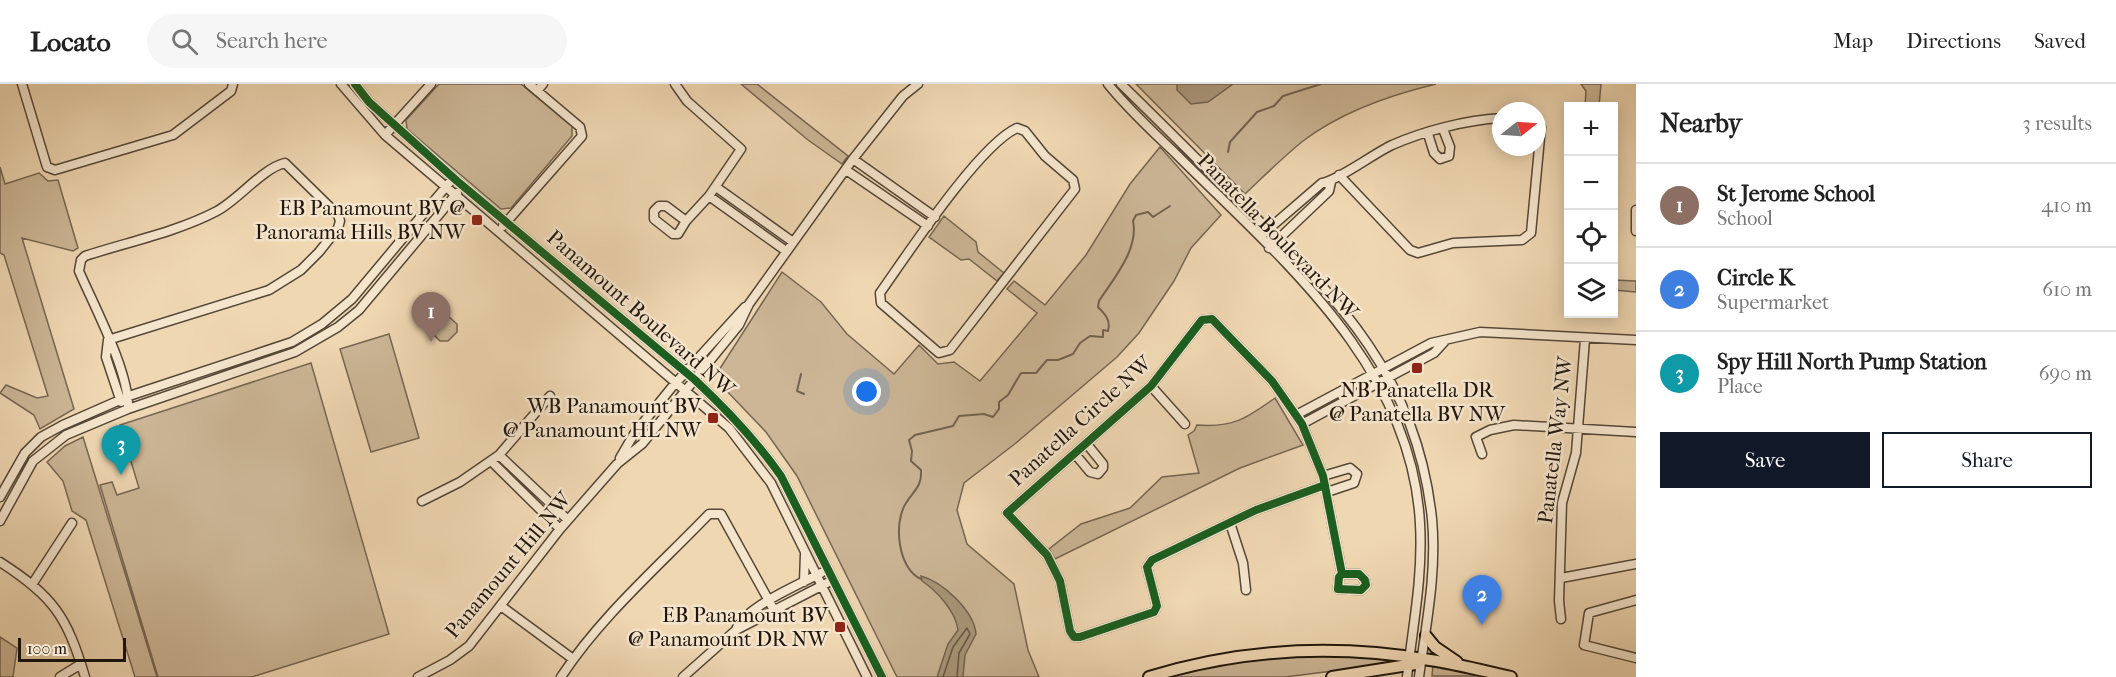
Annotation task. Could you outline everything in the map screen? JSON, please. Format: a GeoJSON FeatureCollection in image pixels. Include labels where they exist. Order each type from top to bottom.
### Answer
{"type":"FeatureCollection","features":[{"type":"Feature","properties":{"kind":"main road"},"geometry":{"type":"LineString","coordinates":[[1426,636],[1447,657],[1474,669]]}},
{"type":"Feature","properties":{"kind":"main road"},"geometry":{"type":"LineString","coordinates":[[1149,677],[1234,656],[1310,650],[1408,666]]}},
{"type":"Feature","properties":{"kind":"main road"},"geometry":{"type":"LineString","coordinates":[[1332,677],[1408,666],[1417,664],[1422,659],[1511,677]]}},
{"type":"Feature","properties":{"kind":"street"},"geometry":{"type":"LineString","coordinates":[[22,84],[47,167],[55,170],[173,135],[231,91],[233,84]]}},
{"type":"Feature","properties":{"kind":"street","name":"Panamount Boulevard NW"},"geometry":{"type":"LineString","coordinates":[[341,84],[385,135],[729,428],[771,483],[867,677]]}},
{"type":"Feature","properties":{"kind":"street","name":"Panamount Boulevard NW"},"geometry":{"type":"LineString","coordinates":[[355,84],[393,125],[462,186],[695,380],[732,415],[761,448],[792,497],[882,677]]}},
{"type":"Feature","properties":{"kind":"street"},"geometry":{"type":"LineString","coordinates":[[385,135],[431,84]]}},
{"type":"Feature","properties":{"kind":"street"},"geometry":{"type":"LineString","coordinates":[[499,232],[582,136],[580,127],[540,87],[530,84]]}},
{"type":"Feature","properties":{"kind":"street"},"geometry":{"type":"LineString","coordinates":[[675,84],[687,101],[741,149],[712,192],[686,221]]}},
{"type":"Feature","properties":{"kind":"street","name":"Panamount Hill NW"},"geometry":{"type":"LineString","coordinates":[[418,677],[450,660],[469,646],[560,529],[617,464],[642,444],[739,325],[749,304],[854,159],[903,96],[918,84]]}},
{"type":"Feature","properties":{"kind":"street","name":"Panatella Boulevard NW"},"geometry":{"type":"LineString","coordinates":[[1108,84],[1336,319],[1374,373],[1391,407],[1408,455],[1419,513],[1422,562],[1408,666]]}},
{"type":"Feature","properties":{"kind":"street","name":"Panatella Boulevard NW"},"geometry":{"type":"LineString","coordinates":[[1121,84],[1278,240],[1345,311],[1384,368],[1402,401],[1420,451],[1428,493],[1433,557],[1426,636],[1419,677]]}},
{"type":"Feature","properties":{"kind":"street"},"geometry":{"type":"LineString","coordinates":[[1259,238],[1322,183],[1331,182],[1392,145],[1443,129],[1492,119]]}},
{"type":"Feature","properties":{"kind":"street"},"geometry":{"type":"LineString","coordinates":[[1017,128],[1025,131],[1045,156],[1073,180],[1075,189],[1046,229],[950,350],[939,353],[881,303],[880,293],[928,226],[976,164],[1008,132],[1017,128]]}},
{"type":"Feature","properties":{"kind":"street"},"geometry":{"type":"LineString","coordinates":[[1428,134],[1434,153],[1440,159],[1449,156],[1450,147],[1443,129]]}},
{"type":"Feature","properties":{"kind":"street"},"geometry":{"type":"LineString","coordinates":[[1340,175],[1410,250],[1418,253],[1454,243],[1522,240],[1531,233],[1538,156]]}},
{"type":"Feature","properties":{"kind":"street"},"geometry":{"type":"LineString","coordinates":[[854,159],[935,217]]}},
{"type":"Feature","properties":{"kind":"street"},"geometry":{"type":"LineString","coordinates":[[108,340],[269,290],[301,270],[319,252],[338,228],[340,221],[338,214],[285,163],[275,165],[236,200],[215,212],[85,256],[81,260],[79,271],[108,340],[116,354],[129,396],[129,409]]}},
{"type":"Feature","properties":{"kind":"street"},"geometry":{"type":"LineString","coordinates":[[846,170],[928,226]]}},
{"type":"Feature","properties":{"kind":"street"},"geometry":{"type":"LineString","coordinates":[[0,496],[25,453],[41,437],[118,400],[292,342],[322,324],[352,299],[453,178]]}},
{"type":"Feature","properties":{"kind":"street"},"geometry":{"type":"LineString","coordinates":[[1269,248],[1329,191],[1331,182]]}},
{"type":"Feature","properties":{"kind":"street"},"geometry":{"type":"LineString","coordinates":[[0,521],[23,477],[48,447],[66,435],[129,409],[295,352],[338,327],[359,310],[462,186]]}},
{"type":"Feature","properties":{"kind":"street"},"geometry":{"type":"LineString","coordinates":[[712,192],[793,242]]}},
{"type":"Feature","properties":{"kind":"street"},"geometry":{"type":"LineString","coordinates":[[712,192],[786,251]]}},
{"type":"Feature","properties":{"kind":"street"},"geometry":{"type":"LineString","coordinates":[[1636,210],[1636,231]]}},
{"type":"Feature","properties":{"kind":"street"},"geometry":{"type":"LineString","coordinates":[[561,285],[569,275]]}},
{"type":"Feature","properties":{"kind":"street","name":"Panamount Hill NW"},"geometry":{"type":"LineString","coordinates":[[617,464],[634,434],[685,372],[732,319],[749,304]]}},
{"type":"Feature","properties":{"kind":"street","name":"Panatella Circle NW"},"geometry":{"type":"LineString","coordinates":[[1212,319],[1272,381],[1296,415],[1302,424],[1325,485],[1256,510],[1148,563],[1156,606],[1154,612],[1074,637],[1070,631],[1060,581],[1047,555],[1007,513],[1151,386],[1202,320],[1212,319]]}},
{"type":"Feature","properties":{"kind":"street"},"geometry":{"type":"LineString","coordinates":[[1296,415],[1431,343],[1480,332],[1636,340]]}},
{"type":"Feature","properties":{"kind":"street","name":"Panatella Way NW"},"geometry":{"type":"LineString","coordinates":[[1561,619],[1562,503],[1576,453],[1585,339]]}},
{"type":"Feature","properties":{"kind":"street"},"geometry":{"type":"LineString","coordinates":[[108,340],[106,357],[118,400],[129,409]]}},
{"type":"Feature","properties":{"kind":"street"},"geometry":{"type":"LineString","coordinates":[[1302,424],[1434,353],[1445,341]]}},
{"type":"Feature","properties":{"kind":"street"},"geometry":{"type":"LineString","coordinates":[[1151,386],[1185,424]]}},
{"type":"Feature","properties":{"kind":"street"},"geometry":{"type":"LineString","coordinates":[[422,501],[460,482],[500,454],[550,396]]}},
{"type":"Feature","properties":{"kind":"street"},"geometry":{"type":"LineString","coordinates":[[1482,454],[1476,437],[1490,430],[1514,425],[1636,432]]}},
{"type":"Feature","properties":{"kind":"street"},"geometry":{"type":"LineString","coordinates":[[1075,454],[1090,472],[1098,474],[1101,471],[1103,464],[1086,443]]}},
{"type":"Feature","properties":{"kind":"street"},"geometry":{"type":"LineString","coordinates":[[500,454],[568,520]]}},
{"type":"Feature","properties":{"kind":"street"},"geometry":{"type":"LineString","coordinates":[[491,461],[560,529]]}},
{"type":"Feature","properties":{"kind":"street"},"geometry":{"type":"LineString","coordinates":[[1325,485],[1342,574]]}},
{"type":"Feature","properties":{"kind":"street"},"geometry":{"type":"LineString","coordinates":[[561,677],[573,659],[623,602],[709,514],[721,514],[774,610]]}},
{"type":"Feature","properties":{"kind":"street"},"geometry":{"type":"LineString","coordinates":[[33,583],[72,523]]}},
{"type":"Feature","properties":{"kind":"street"},"geometry":{"type":"LineString","coordinates":[[1230,523],[1243,563],[1246,590]]}},
{"type":"Feature","properties":{"kind":"street"},"geometry":{"type":"LineString","coordinates":[[804,547],[804,582]]}},
{"type":"Feature","properties":{"kind":"street"},"geometry":{"type":"LineString","coordinates":[[0,562],[33,583],[56,608],[71,635],[85,677]]}},
{"type":"Feature","properties":{"kind":"street"},"geometry":{"type":"LineString","coordinates":[[1561,578],[1636,564]]}},
{"type":"Feature","properties":{"kind":"street"},"geometry":{"type":"LineString","coordinates":[[736,630],[739,621],[768,602],[828,570]]}},
{"type":"Feature","properties":{"kind":"street"},"geometry":{"type":"LineString","coordinates":[[682,677],[736,630],[833,579]]}},
{"type":"Feature","properties":{"kind":"street"},"geometry":{"type":"LineString","coordinates":[[1636,600],[1589,613],[1584,645],[1636,658]]}},
{"type":"Feature","properties":{"kind":"street"},"geometry":{"type":"LineString","coordinates":[[501,606],[573,659]]}},
{"type":"Feature","properties":{"kind":"street"},"geometry":{"type":"LineString","coordinates":[[60,677],[81,664]]}},
{"type":"Feature","properties":{"kind":"shaded area"},"geometry":{"type":"Polygon","coordinates":[[[439,84],[521,84],[572,126],[572,136],[511,208],[501,209],[407,129],[406,120],[439,84]]]}},
{"type":"Feature","properties":{"kind":"shaded area"},"geometry":{"type":"Polygon","coordinates":[[[741,84],[757,84],[848,156],[842,164],[808,140],[741,84]]]}},
{"type":"Feature","properties":{"kind":"shaded area"},"geometry":{"type":"Polygon","coordinates":[[[1136,84],[1436,84],[1384,99],[1333,121],[1303,141],[1245,194],[1136,84]]]}},
{"type":"Feature","properties":{"kind":"shaded area"},"geometry":{"type":"Polygon","coordinates":[[[1581,84],[1601,84],[1599,102],[1585,102],[1586,91],[1581,84]]]}},
{"type":"Feature","properties":{"kind":"shaded area"},"geometry":{"type":"Polygon","coordinates":[[[1160,147],[1221,215],[1191,248],[1174,281],[1139,333],[1117,357],[1016,443],[964,483],[957,510],[967,544],[1014,584],[1028,650],[1039,677],[897,677],[797,476],[766,432],[721,385],[719,370],[782,272],[821,302],[847,334],[894,374],[919,345],[938,364],[954,362],[980,381],[1037,313],[1007,289],[1014,281],[1045,305],[1086,255],[1130,184],[1160,147]]]}},
{"type":"Feature","properties":{"kind":"shaded area"},"geometry":{"type":"Polygon","coordinates":[[[0,167],[5,184],[39,173],[48,181],[58,180],[78,248],[73,251],[22,238],[74,409],[40,429],[34,415],[0,393],[6,385],[37,398],[48,396],[4,255],[0,253],[0,167]]]}},
{"type":"Feature","properties":{"kind":"shaded area"},"geometry":{"type":"Polygon","coordinates":[[[944,216],[976,242],[978,252],[1004,273],[997,281],[969,259],[961,260],[929,237],[944,216]]]}},
{"type":"Feature","properties":{"kind":"shaded area"},"geometry":{"type":"Polygon","coordinates":[[[1618,280],[1636,281],[1636,292],[1618,290],[1618,280]]]}},
{"type":"Feature","properties":{"kind":"shaded area"},"geometry":{"type":"Polygon","coordinates":[[[447,315],[457,324],[457,332],[448,341],[440,341],[431,332],[447,315]]]}},
{"type":"Feature","properties":{"kind":"shaded area"},"geometry":{"type":"Polygon","coordinates":[[[389,334],[419,438],[371,452],[340,349],[389,334]]]}},
{"type":"Feature","properties":{"kind":"shaded area"},"geometry":{"type":"Polygon","coordinates":[[[311,363],[389,634],[252,677],[158,677],[100,485],[112,482],[117,495],[139,488],[120,425],[311,363]]]}},
{"type":"Feature","properties":{"kind":"shaded area"},"geometry":{"type":"Polygon","coordinates":[[[1275,398],[1303,445],[1240,468],[1055,559],[1049,549],[1081,524],[1130,508],[1162,477],[1199,473],[1188,435],[1197,425],[1220,425],[1239,420],[1275,398]]]}},
{"type":"Feature","properties":{"kind":"shaded area"},"geometry":{"type":"Polygon","coordinates":[[[83,437],[157,677],[135,677],[86,520],[72,511],[63,481],[47,462],[65,446],[83,437]]]}},
{"type":"Feature","properties":{"kind":"shaded area"},"geometry":{"type":"Polygon","coordinates":[[[0,637],[17,648],[13,677],[0,677],[0,637]]]}},
{"type":"Feature","properties":{"kind":"shaded area"},"geometry":{"type":"Polygon","coordinates":[[[1275,655],[1346,655],[1388,660],[1388,664],[1285,677],[1160,677],[1275,655]]]}},
{"type":"Feature","properties":{"kind":"shaded area"},"geometry":{"type":"Polygon","coordinates":[[[1433,664],[1477,673],[1477,676],[1432,676],[1433,664]]]}},
{"type":"Feature","properties":{"kind":"water"},"geometry":{"type":"Polygon","coordinates":[[[1177,84],[1233,84],[1208,102],[1191,104],[1177,90],[1177,84]]]}},
{"type":"Feature","properties":{"kind":"water"},"geometry":{"type":"Polygon","coordinates":[[[921,576],[948,591],[964,607],[974,625],[976,634],[965,655],[963,677],[937,677],[948,644],[958,630],[950,609],[934,590],[922,581],[921,576]]]}},
{"type":"Feature","properties":{"kind":"waterway"},"geometry":{"type":"LineString","coordinates":[[1228,152],[1230,142],[1257,112],[1274,106],[1283,96],[1321,84]]}},
{"type":"Feature","properties":{"kind":"waterway"},"geometry":{"type":"LineString","coordinates":[[921,579],[907,566],[900,545],[902,512],[919,484],[921,476],[921,470],[911,461],[912,451],[909,440],[915,435],[953,426],[959,416],[984,414],[993,417],[999,409],[999,402],[1008,395],[1021,373],[1036,373],[1047,360],[1058,360],[1073,354],[1080,343],[1090,336],[1103,337],[1103,330],[1108,331],[1109,324],[1098,307],[1099,301],[1129,253],[1134,232],[1133,221],[1136,215],[1148,212],[1153,217],[1170,206]]}},
{"type":"Feature","properties":{"kind":"waterway"},"geometry":{"type":"LineString","coordinates":[[801,374],[797,391],[804,394]]}},
{"type":"Feature","properties":{"kind":"cycle path"},"geometry":{"type":"LineString","coordinates":[[355,84],[369,102],[457,181],[695,380],[741,426],[781,476],[882,677]]}},
{"type":"Feature","properties":{"kind":"cycle path"},"geometry":{"type":"LineString","coordinates":[[1325,485],[1256,510],[1152,560],[1147,567],[1157,606],[1154,612],[1080,637],[1074,637],[1070,631],[1060,581],[1047,555],[1007,513],[1151,386],[1202,320],[1212,319],[1272,381],[1302,424],[1323,476],[1342,574],[1339,577],[1338,589],[1361,590],[1366,585],[1365,580],[1359,574],[1342,574]]}},
{"type":"Feature","properties":{"kind":"place","name":"EB Panamount BV @ Panorama Hills BV NW"},"geometry":{"type":"Point","coordinates":[477,220]}},
{"type":"Feature","properties":{"kind":"place","name":"St Jerome School"},"geometry":{"type":"Point","coordinates":[431,342]}},
{"type":"Feature","properties":{"kind":"place","name":"NB Panatella DR @ Panatella BV NW"},"geometry":{"type":"Point","coordinates":[1417,368]}},
{"type":"Feature","properties":{"kind":"place","name":"WB Panamount BV @ Panamount HL NW"},"geometry":{"type":"Point","coordinates":[713,418]}},
{"type":"Feature","properties":{"kind":"place","name":"Spy Hill North Pump Station"},"geometry":{"type":"Point","coordinates":[121,475]}},
{"type":"Feature","properties":{"kind":"place","name":"Circle K"},"geometry":{"type":"Point","coordinates":[1482,625]}},
{"type":"Feature","properties":{"kind":"place","name":"EB Panamount BV @ Panamount DR NW"},"geometry":{"type":"Point","coordinates":[840,627]}}]}
